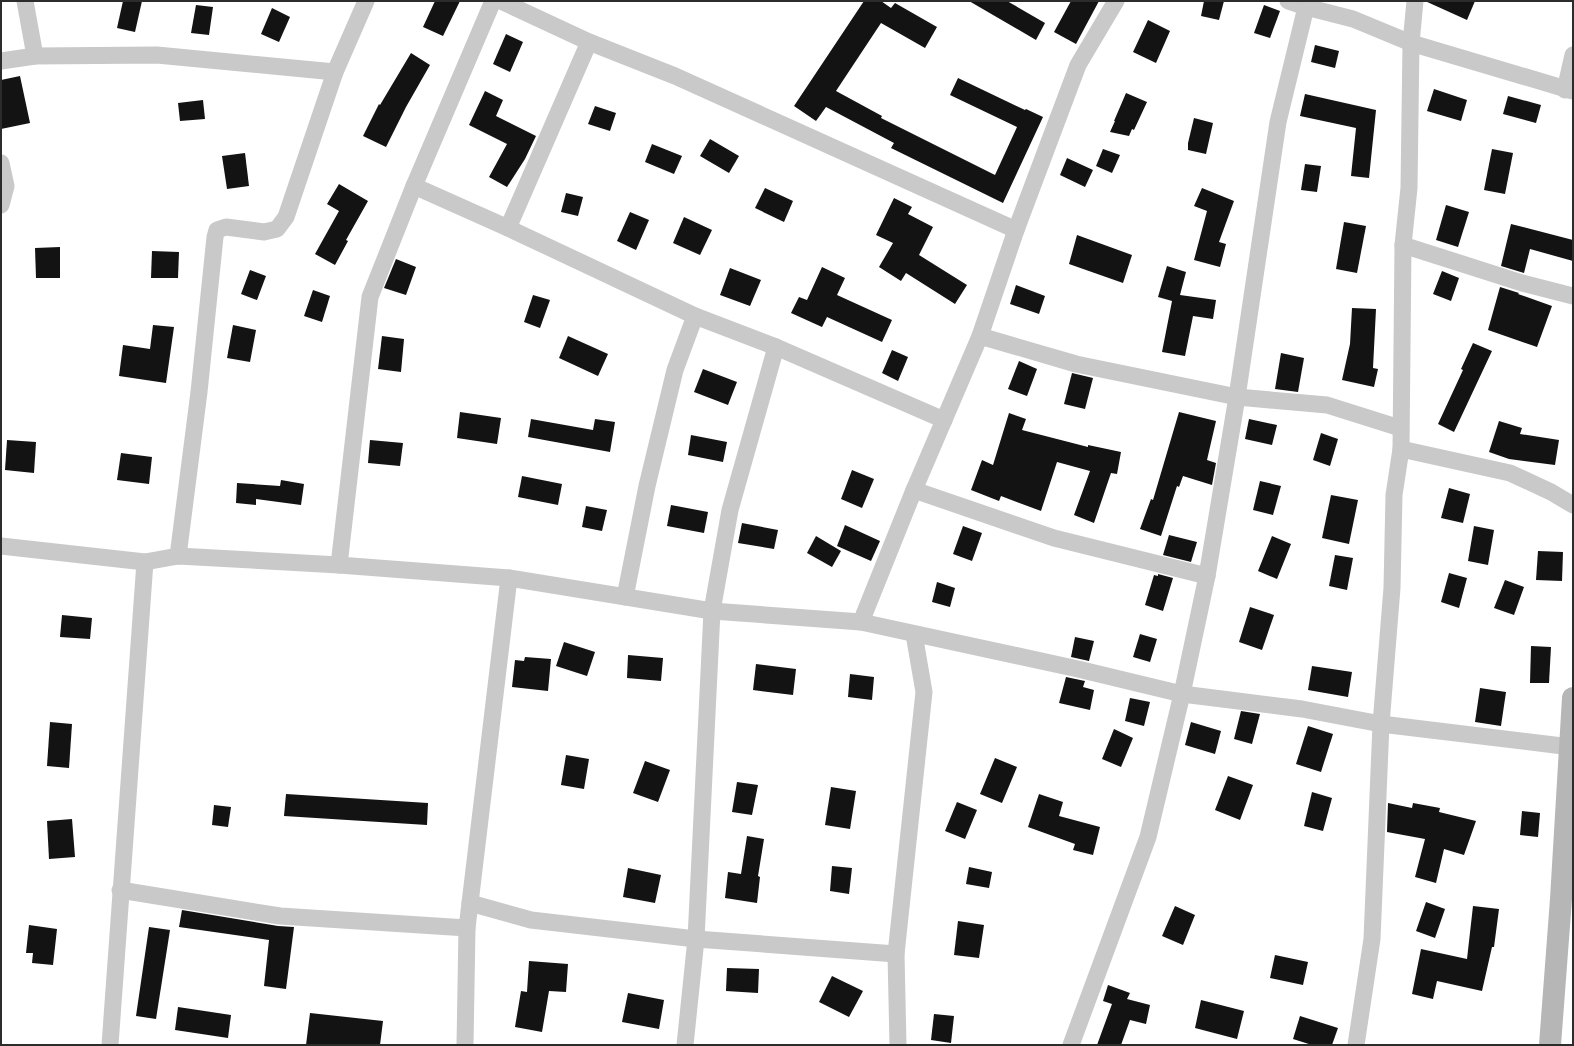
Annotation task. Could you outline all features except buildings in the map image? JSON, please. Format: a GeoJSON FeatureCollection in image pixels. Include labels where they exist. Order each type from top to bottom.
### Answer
{"type":"FeatureCollection","features":[{"type":"Feature","properties":{"kind":"street"},"geometry":{"type":"LineString","coordinates":[[25,1],[35,56]]}},
{"type":"Feature","properties":{"kind":"street"},"geometry":{"type":"LineString","coordinates":[[178,556],[199,392],[215,237],[217,230],[226,227],[264,232],[277,229],[286,216],[335,72],[366,1]]}},
{"type":"Feature","properties":{"kind":"street"},"geometry":{"type":"LineString","coordinates":[[339,566],[370,296],[414,186],[493,1]]}},
{"type":"Feature","properties":{"kind":"street"},"geometry":{"type":"LineString","coordinates":[[501,1],[589,42],[675,76],[1016,230]]}},
{"type":"Feature","properties":{"kind":"street"},"geometry":{"type":"LineString","coordinates":[[861,622],[914,490],[980,336],[1016,230],[1078,65],[1116,1]]}},
{"type":"Feature","properties":{"kind":"street"},"geometry":{"type":"LineString","coordinates":[[1288,1],[1353,19],[1411,43],[1569,90],[1573,55]]}},
{"type":"Feature","properties":{"kind":"street"},"geometry":{"type":"LineString","coordinates":[[1356,1045],[1372,939],[1382,724],[1392,588],[1394,495],[1401,449],[1400,428],[1403,245],[1409,188],[1411,43],[1415,1]]}},
{"type":"Feature","properties":{"kind":"street"},"geometry":{"type":"LineString","coordinates":[[1071,1045],[1148,837],[1182,694],[1208,576],[1237,397],[1278,122],[1306,7]]}},
{"type":"Feature","properties":{"kind":"street"},"geometry":{"type":"LineString","coordinates":[[508,228],[589,42]]}},
{"type":"Feature","properties":{"kind":"street"},"geometry":{"type":"LineString","coordinates":[[1,61],[35,56],[157,55],[335,72]]}},
{"type":"Feature","properties":{"kind":"street"},"geometry":{"type":"LineString","coordinates":[[1,163],[6,186],[1,205]]}},
{"type":"Feature","properties":{"kind":"street"},"geometry":{"type":"LineString","coordinates":[[414,186],[508,228],[695,316],[776,347],[944,420]]}},
{"type":"Feature","properties":{"kind":"street"},"geometry":{"type":"LineString","coordinates":[[1403,245],[1522,284],[1573,296]]}},
{"type":"Feature","properties":{"kind":"street"},"geometry":{"type":"LineString","coordinates":[[625,597],[647,486],[675,370],[695,316]]}},
{"type":"Feature","properties":{"kind":"street"},"geometry":{"type":"LineString","coordinates":[[980,336],[1076,364],[1237,397],[1327,405],[1400,428]]}},
{"type":"Feature","properties":{"kind":"street"},"geometry":{"type":"LineString","coordinates":[[685,1045],[696,939],[712,612],[730,510],[776,347]]}},
{"type":"Feature","properties":{"kind":"street"},"geometry":{"type":"LineString","coordinates":[[1401,449],[1510,473],[1551,492],[1573,506]]}},
{"type":"Feature","properties":{"kind":"street"},"geometry":{"type":"LineString","coordinates":[[914,490],[1054,538],[1208,576]]}},
{"type":"Feature","properties":{"kind":"street"},"geometry":{"type":"LineString","coordinates":[[1,546],[145,562],[178,556],[508,578],[712,612],[861,622],[1078,669],[1182,694],[1302,708],[1382,724],[1571,747]]}},
{"type":"Feature","properties":{"kind":"street"},"geometry":{"type":"LineString","coordinates":[[110,1045],[120,890],[145,562]]}},
{"type":"Feature","properties":{"kind":"street"},"geometry":{"type":"LineString","coordinates":[[465,1045],[467,928],[508,578]]}},
{"type":"Feature","properties":{"kind":"street"},"geometry":{"type":"LineString","coordinates":[[898,1045],[896,954],[924,692],[914,634]]}},
{"type":"Feature","properties":{"kind":"street"},"geometry":{"type":"LineString","coordinates":[[1550,1045],[1562,899],[1573,698]]}},
{"type":"Feature","properties":{"kind":"street"},"geometry":{"type":"LineString","coordinates":[[120,890],[280,916],[467,928]]}},
{"type":"Feature","properties":{"kind":"street"},"geometry":{"type":"LineString","coordinates":[[470,903],[531,920],[696,939],[896,954]]}}]}
